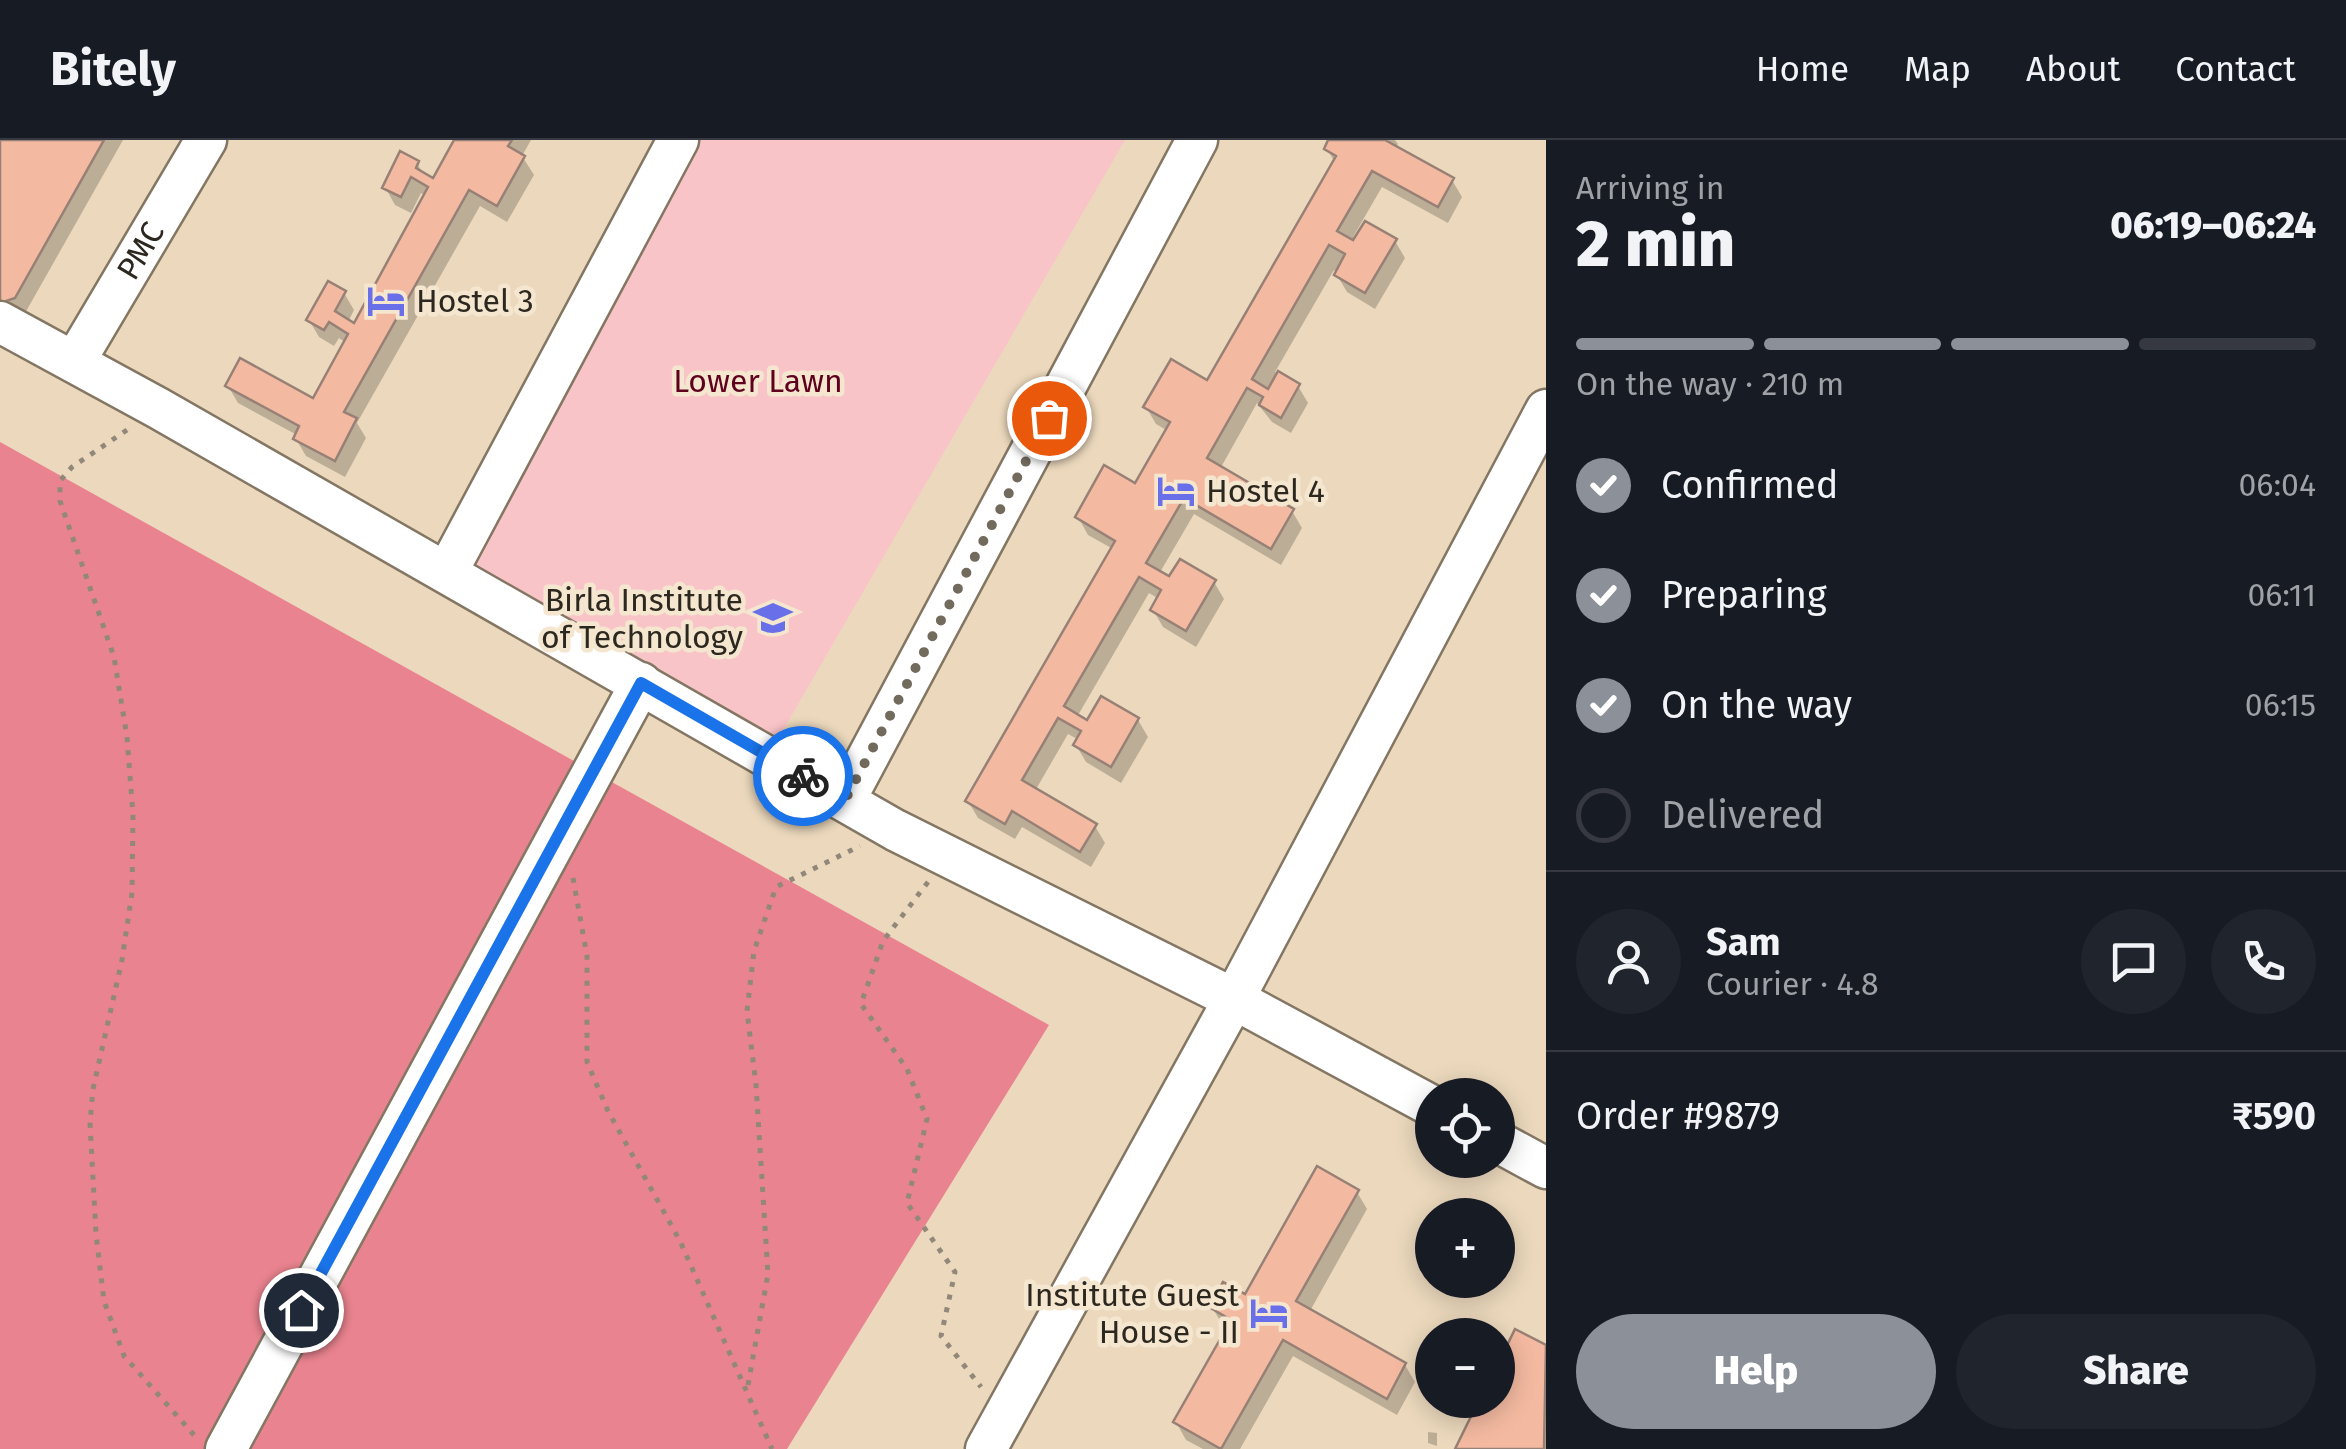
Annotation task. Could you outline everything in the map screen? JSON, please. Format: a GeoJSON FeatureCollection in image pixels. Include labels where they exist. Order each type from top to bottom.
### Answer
{"type":"FeatureCollection","features":[{"type":"Feature","properties":{"kind":"street","name":"PMC"},"geometry":{"type":"LineString","coordinates":[[75,361],[206,140]]}},
{"type":"Feature","properties":{"kind":"street"},"geometry":{"type":"LineString","coordinates":[[447,572],[678,140]]}},
{"type":"Feature","properties":{"kind":"street"},"geometry":{"type":"LineString","coordinates":[[845,800],[1198,140]]}},
{"type":"Feature","properties":{"kind":"street"},"geometry":{"type":"LineString","coordinates":[[0,322],[447,572],[895,830],[1234,999],[1415,1097]]}},
{"type":"Feature","properties":{"kind":"street"},"geometry":{"type":"LineString","coordinates":[[995,1433],[1234,999],[1546,410]]}},
{"type":"Feature","properties":{"kind":"street"},"geometry":{"type":"LineString","coordinates":[[210,1442],[641,683]]}},
{"type":"Feature","properties":{"kind":"street"},"geometry":{"type":"LineString","coordinates":[[1515,1151],[1546,1168]]}},
{"type":"Feature","properties":{"kind":"path"},"geometry":{"type":"LineString","coordinates":[[158,408],[72,468],[60,481],[60,502],[114,656],[127,737],[133,815],[132,893],[122,960],[92,1089],[90,1124],[104,1301],[124,1356],[210,1442]]}},
{"type":"Feature","properties":{"kind":"path"},"geometry":{"type":"LineString","coordinates":[[563,826],[588,956],[588,1062],[608,1111],[680,1241],[772,1449]]}},
{"type":"Feature","properties":{"kind":"path"},"geometry":{"type":"LineString","coordinates":[[747,1388],[768,1274],[756,1085],[747,1011],[754,950],[776,886],[895,830]]}},
{"type":"Feature","properties":{"kind":"path"},"geometry":{"type":"LineString","coordinates":[[948,856],[883,941],[861,1004],[907,1069],[926,1119],[907,1203],[955,1272],[941,1336],[995,1433]]}},
{"type":"Feature","properties":{"kind":"shaded area","name":"Birla Institute of Technology"},"geometry":{"type":"Polygon","coordinates":[[[0,140],[1546,140],[1546,1449],[0,1449],[0,140]]]}},
{"type":"Feature","properties":{"kind":"shaded area"},"geometry":{"type":"Polygon","coordinates":[[[0,442],[1049,1025],[787,1449],[0,1449],[0,442]]]}},
{"type":"Feature","properties":{"kind":"green space","name":"Lower Lawn"},"geometry":{"type":"Polygon","coordinates":[[[670,140],[1125,140],[775,744],[432,555],[670,140]]]}},
{"type":"Feature","properties":{"kind":"building"},"geometry":{"type":"Polygon","coordinates":[[[0,140],[104,140],[15,298],[0,303],[0,140]]]}},
{"type":"Feature","properties":{"kind":"building","name":"Hostel 3"},"geometry":{"type":"Polygon","coordinates":[[[454,140],[512,140],[508,146],[525,156],[497,206],[469,190],[344,412],[357,418],[335,461],[293,439],[299,426],[225,386],[240,358],[313,398],[348,334],[329,322],[324,330],[306,320],[328,281],[346,291],[335,311],[354,323],[428,187],[411,177],[401,197],[382,188],[400,151],[419,161],[416,168],[433,178],[454,140]]]}},
{"type":"Feature","properties":{"kind":"building","name":"Hostel 4"},"geometry":{"type":"Polygon","coordinates":[[[1328,140],[1385,140],[1454,178],[1438,207],[1372,171],[1337,231],[1353,240],[1365,221],[1397,239],[1365,293],[1334,275],[1345,254],[1329,245],[1252,379],[1268,389],[1278,371],[1300,384],[1281,418],[1259,405],[1263,397],[1247,388],[1207,458],[1294,509],[1271,549],[1184,498],[1146,563],[1169,576],[1180,559],[1216,580],[1186,631],[1150,610],[1161,590],[1139,577],[1064,706],[1087,720],[1101,696],[1139,718],[1111,767],[1073,745],[1081,731],[1058,718],[1022,780],[1097,824],[1080,852],[1012,811],[1005,824],[965,801],[1115,541],[1075,517],[1104,465],[1135,483],[1170,422],[1143,407],[1171,359],[1207,380],[1336,156],[1324,149],[1328,140]]]}},
{"type":"Feature","properties":{"kind":"building","name":"Institute Guest House - II"},"geometry":{"type":"Polygon","coordinates":[[[1317,1166],[1359,1190],[1296,1301],[1406,1363],[1387,1399],[1283,1340],[1221,1449],[1173,1422],[1231,1320],[1209,1307],[1223,1282],[1245,1294],[1317,1166]]]}},
{"type":"Feature","properties":{"kind":"building"},"geometry":{"type":"Polygon","coordinates":[[[1515,1329],[1546,1345],[1544,1449],[1455,1449],[1470,1418],[1515,1418],[1515,1329]]]}},
{"type":"Feature","properties":{"kind":"way so far"},"geometry":{"type":"LineString","coordinates":[[803,776],[845,800],[1049,418]]}},
{"type":"Feature","properties":{"kind":"place","name":"Hostel 3"},"geometry":{"type":"Point","coordinates":[386,301]}},
{"type":"Feature","properties":{"kind":"place","name":"Hostel 4"},"geometry":{"type":"Point","coordinates":[1176,491]}},
{"type":"Feature","properties":{"kind":"place","name":"Birla Institute of Technology"},"geometry":{"type":"Point","coordinates":[773,618]}},
{"type":"Feature","properties":{"kind":"place","name":"Institute Guest House - II"},"geometry":{"type":"Point","coordinates":[1269,1313]}},
{"type":"Feature","properties":{"kind":"route"},"geometry":{"type":"LineString","coordinates":[[301,1310],[641,683],[803,776]]}}]}
